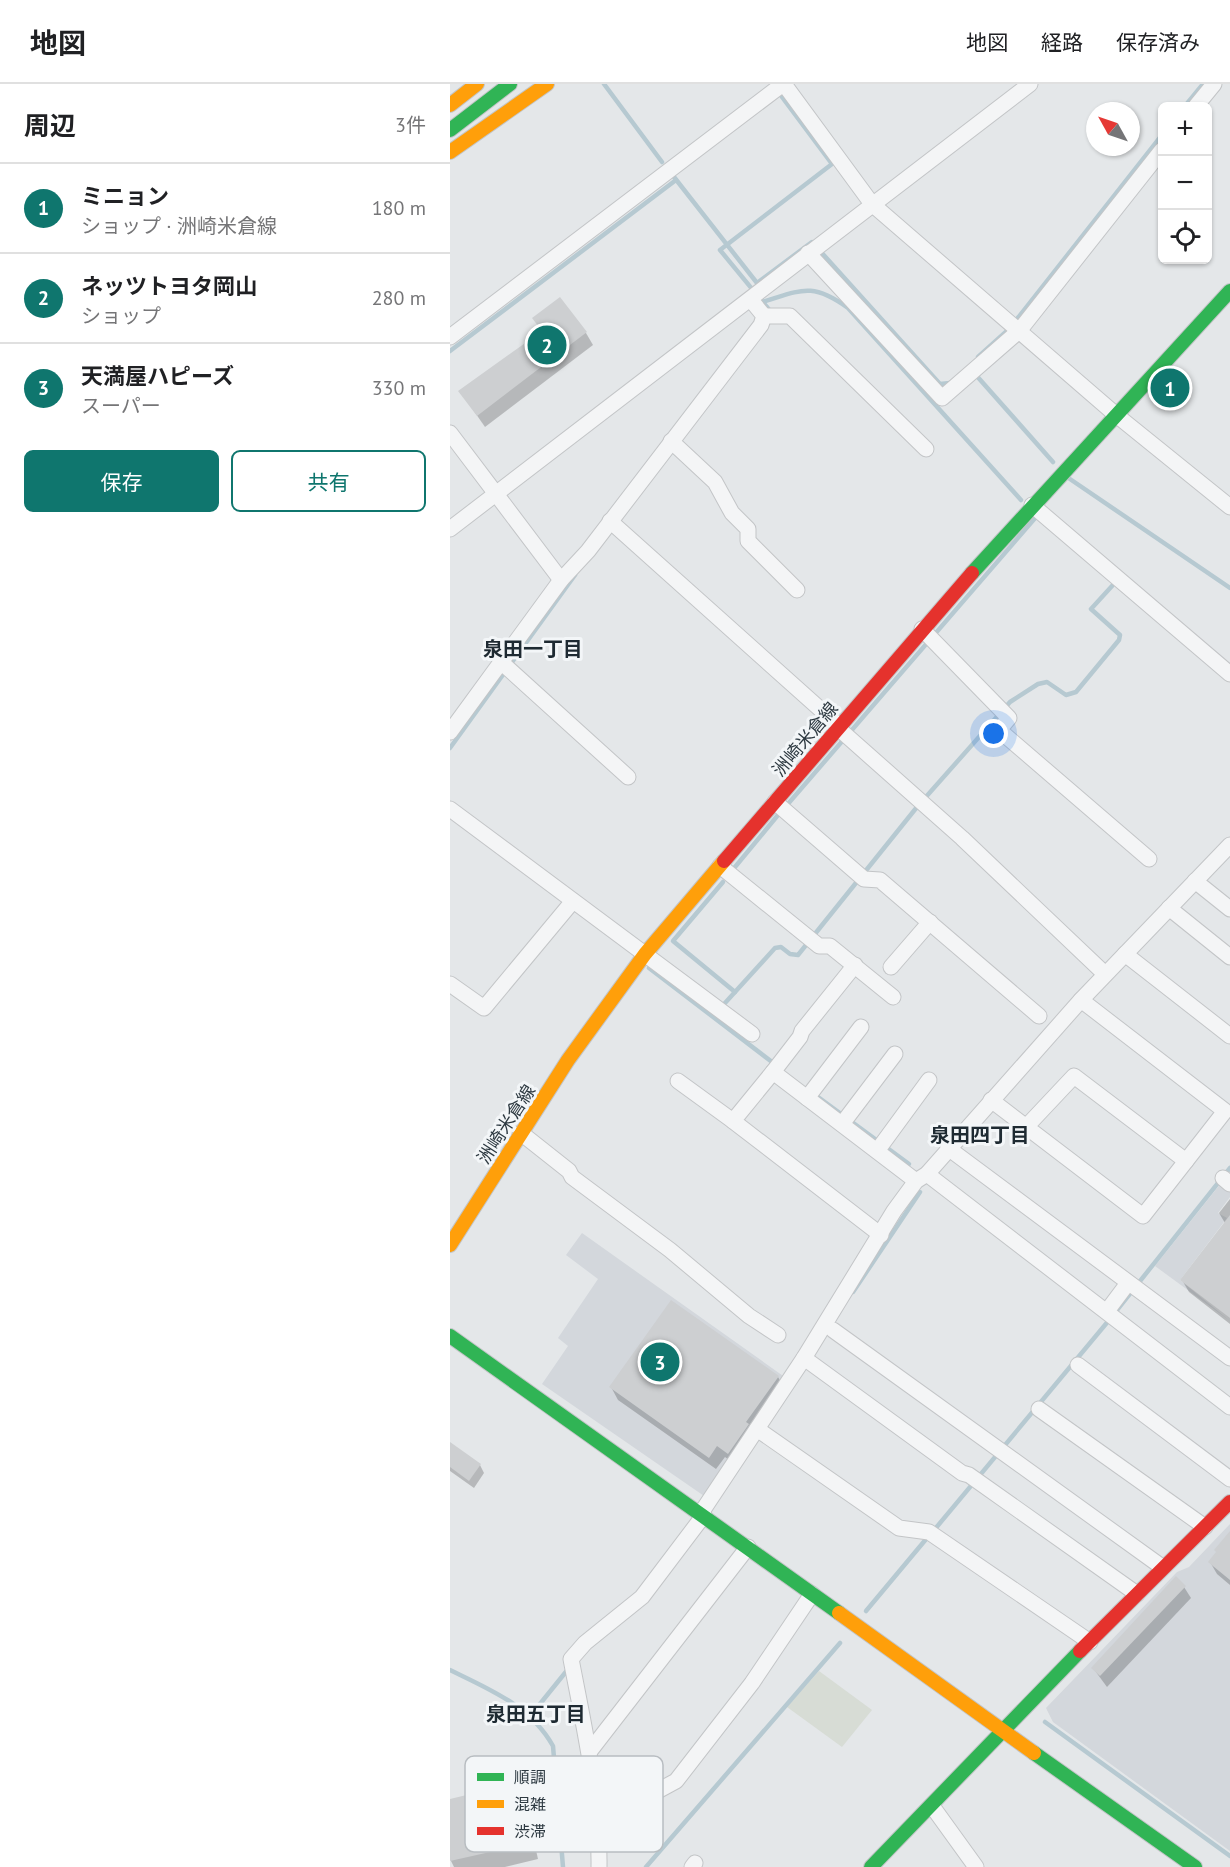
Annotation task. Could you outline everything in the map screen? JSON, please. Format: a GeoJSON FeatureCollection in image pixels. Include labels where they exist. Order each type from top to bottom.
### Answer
{"type":"FeatureCollection","features":[{"type":"Feature","properties":{"kind":"main road"},"geometry":{"type":"LineString","coordinates":[[450,105],[477,84]]}},
{"type":"Feature","properties":{"kind":"main road"},"geometry":{"type":"LineString","coordinates":[[450,130],[510,84]]}},
{"type":"Feature","properties":{"kind":"main road"},"geometry":{"type":"LineString","coordinates":[[450,152],[547,84]]}},
{"type":"Feature","properties":{"kind":"main road","name":"洲崎米倉線"},"geometry":{"type":"LineString","coordinates":[[450,1245],[568,1060],[645,954],[775,802],[928,635],[1032,505],[1115,414],[1177,352],[1230,291]]}},
{"type":"Feature","properties":{"kind":"main road"},"geometry":{"type":"LineString","coordinates":[[450,1336],[1195,1867]]}},
{"type":"Feature","properties":{"kind":"main road"},"geometry":{"type":"LineString","coordinates":[[871,1867],[886,1861],[932,1806],[1162,1567],[1230,1502]]}},
{"type":"Feature","properties":{"kind":"street"},"geometry":{"type":"LineString","coordinates":[[450,337],[784,84],[872,204],[1115,414],[1230,507]]}},
{"type":"Feature","properties":{"kind":"street"},"geometry":{"type":"LineString","coordinates":[[450,529],[1030,84]]}},
{"type":"Feature","properties":{"kind":"street"},"geometry":{"type":"LineString","coordinates":[[1199,102],[1214,84]]}},
{"type":"Feature","properties":{"kind":"street"},"geometry":{"type":"LineString","coordinates":[[814,249],[942,398],[1019,331],[1158,155]]}},
{"type":"Feature","properties":{"kind":"street"},"geometry":{"type":"LineString","coordinates":[[755,296],[769,315]]}},
{"type":"Feature","properties":{"kind":"street"},"geometry":{"type":"LineString","coordinates":[[450,732],[505,666],[561,580],[613,524],[769,315]]}},
{"type":"Feature","properties":{"kind":"street"},"geometry":{"type":"LineString","coordinates":[[769,315],[790,316],[926,449]]}},
{"type":"Feature","properties":{"kind":"street"},"geometry":{"type":"LineString","coordinates":[[450,433],[561,580]]}},
{"type":"Feature","properties":{"kind":"street"},"geometry":{"type":"LineString","coordinates":[[674,444],[715,483],[732,513],[748,529],[748,541],[797,590]]}},
{"type":"Feature","properties":{"kind":"street"},"geometry":{"type":"LineString","coordinates":[[1032,505],[1230,674]]}},
{"type":"Feature","properties":{"kind":"street"},"geometry":{"type":"LineString","coordinates":[[613,524],[921,802],[1105,974]]}},
{"type":"Feature","properties":{"kind":"street"},"geometry":{"type":"LineString","coordinates":[[928,635],[1003,709],[1009,718],[999,730],[1149,859]]}},
{"type":"Feature","properties":{"kind":"street"},"geometry":{"type":"LineString","coordinates":[[505,666],[628,777]]}},
{"type":"Feature","properties":{"kind":"street"},"geometry":{"type":"LineString","coordinates":[[775,802],[862,878],[880,880],[1039,1016]]}},
{"type":"Feature","properties":{"kind":"street"},"geometry":{"type":"LineString","coordinates":[[450,809],[570,904],[645,954],[752,1034]]}},
{"type":"Feature","properties":{"kind":"street"},"geometry":{"type":"LineString","coordinates":[[591,1756],[573,1680],[571,1659],[585,1642],[642,1597],[760,1431],[807,1360],[881,1235],[921,1178],[1105,974],[1128,957],[1199,884],[1230,844]]}},
{"type":"Feature","properties":{"kind":"street"},"geometry":{"type":"LineString","coordinates":[[720,866],[819,946],[830,946],[893,997]]}},
{"type":"Feature","properties":{"kind":"street"},"geometry":{"type":"LineString","coordinates":[[1199,884],[1230,909]]}},
{"type":"Feature","properties":{"kind":"street"},"geometry":{"type":"LineString","coordinates":[[450,984],[483,1008],[570,904]]}},
{"type":"Feature","properties":{"kind":"street"},"geometry":{"type":"LineString","coordinates":[[1173,911],[1230,957]]}},
{"type":"Feature","properties":{"kind":"street"},"geometry":{"type":"LineString","coordinates":[[891,967],[930,922]]}},
{"type":"Feature","properties":{"kind":"street"},"geometry":{"type":"LineString","coordinates":[[1128,957],[1230,1036]]}},
{"type":"Feature","properties":{"kind":"street"},"geometry":{"type":"LineString","coordinates":[[733,1121],[800,1037],[801,1031],[855,965]]}},
{"type":"Feature","properties":{"kind":"street"},"geometry":{"type":"LineString","coordinates":[[991,1100],[1143,1216],[1225,1111],[1081,1000]]}},
{"type":"Feature","properties":{"kind":"street"},"geometry":{"type":"LineString","coordinates":[[810,1094],[861,1027]]}},
{"type":"Feature","properties":{"kind":"street"},"geometry":{"type":"LineString","coordinates":[[845,1120],[895,1054]]}},
{"type":"Feature","properties":{"kind":"street"},"geometry":{"type":"LineString","coordinates":[[776,1068],[921,1178],[1110,1314],[1230,1407]]}},
{"type":"Feature","properties":{"kind":"street"},"geometry":{"type":"LineString","coordinates":[[1026,1127],[1074,1076],[1186,1161]]}},
{"type":"Feature","properties":{"kind":"street"},"geometry":{"type":"LineString","coordinates":[[881,1146],[929,1080]]}},
{"type":"Feature","properties":{"kind":"street"},"geometry":{"type":"LineString","coordinates":[[678,1081],[881,1235]]}},
{"type":"Feature","properties":{"kind":"street"},"geometry":{"type":"LineString","coordinates":[[521,1133],[569,1171],[572,1177],[670,1250],[749,1316],[778,1335]]}},
{"type":"Feature","properties":{"kind":"street"},"geometry":{"type":"LineString","coordinates":[[948,1148],[1230,1358]]}},
{"type":"Feature","properties":{"kind":"street"},"geometry":{"type":"LineString","coordinates":[[1110,1314],[1132,1286]]}},
{"type":"Feature","properties":{"kind":"street"},"geometry":{"type":"LineString","coordinates":[[833,1330],[999,1452],[1162,1567]]}},
{"type":"Feature","properties":{"kind":"street"},"geometry":{"type":"LineString","coordinates":[[807,1360],[962,1473],[976,1480],[1137,1594]]}},
{"type":"Feature","properties":{"kind":"street"},"geometry":{"type":"LineString","coordinates":[[1078,1365],[1230,1479]]}},
{"type":"Feature","properties":{"kind":"street"},"geometry":{"type":"LineString","coordinates":[[1039,1409],[1205,1527]]}},
{"type":"Feature","properties":{"kind":"street"},"geometry":{"type":"LineString","coordinates":[[760,1431],[899,1528],[929,1532],[1090,1642]]}},
{"type":"Feature","properties":{"kind":"street"},"geometry":{"type":"LineString","coordinates":[[590,1751],[748,1547]]}},
{"type":"Feature","properties":{"kind":"street"},"geometry":{"type":"LineString","coordinates":[[663,1788],[676,1781],[752,1683],[812,1594]]}},
{"type":"Feature","properties":{"kind":"street"},"geometry":{"type":"LineString","coordinates":[[932,1806],[976,1867]]}},
{"type":"Feature","properties":{"kind":"shaded area"},"geometry":{"type":"Polygon","coordinates":[[[1222,1182],[1230,1188],[1230,1197],[1218,1213],[1227,1218],[1180,1280],[1230,1321],[1155,1266],[1222,1182]]]}},
{"type":"Feature","properties":{"kind":"shaded area"},"geometry":{"type":"Polygon","coordinates":[[[582,1233],[786,1378],[707,1498],[542,1384],[568,1346],[558,1338],[598,1279],[566,1255],[582,1233]]]}},
{"type":"Feature","properties":{"kind":"shaded area"},"geometry":{"type":"Polygon","coordinates":[[[1230,1524],[1230,1851],[1053,1722],[1046,1708],[1177,1572],[1189,1567],[1230,1524]]]}},
{"type":"Feature","properties":{"kind":"shaded area"},"geometry":{"type":"Polygon","coordinates":[[[819,1671],[872,1710],[842,1747],[787,1707],[819,1671]]]}},
{"type":"Feature","properties":{"kind":"building"},"geometry":{"type":"Polygon","coordinates":[[[560,297],[587,332],[477,416],[458,391],[542,331],[532,318],[560,297]]]}},
{"type":"Feature","properties":{"kind":"building"},"geometry":{"type":"Polygon","coordinates":[[[1230,1215],[1230,1318],[1180,1280],[1230,1215]]]}},
{"type":"Feature","properties":{"kind":"building"},"geometry":{"type":"Polygon","coordinates":[[[671,1300],[779,1376],[746,1422],[749,1424],[728,1454],[717,1446],[709,1458],[609,1387],[671,1300]]]}},
{"type":"Feature","properties":{"kind":"building"},"geometry":{"type":"Polygon","coordinates":[[[450,1442],[481,1464],[469,1481],[450,1467],[450,1442]]]}},
{"type":"Feature","properties":{"kind":"building"},"geometry":{"type":"Polygon","coordinates":[[[1230,1531],[1230,1580],[1208,1562],[1216,1552],[1214,1550],[1230,1531]]]}},
{"type":"Feature","properties":{"kind":"building"},"geometry":{"type":"Polygon","coordinates":[[[1176,1576],[1186,1586],[1100,1676],[1091,1668],[1176,1576]]]}},
{"type":"Feature","properties":{"kind":"building"},"geometry":{"type":"Polygon","coordinates":[[[465,1795],[465,1852],[490,1852],[450,1861],[450,1799],[465,1795]]]}},
{"type":"Feature","properties":{"kind":"waterway"},"geometry":{"type":"LineString","coordinates":[[604,84],[662,162]]}},
{"type":"Feature","properties":{"kind":"waterway"},"geometry":{"type":"LineString","coordinates":[[1188,102],[1203,84]]}},
{"type":"Feature","properties":{"kind":"waterway"},"geometry":{"type":"LineString","coordinates":[[771,312],[720,250],[832,164],[782,97],[784,96]]}},
{"type":"Feature","properties":{"kind":"waterway"},"geometry":{"type":"LineString","coordinates":[[1017,319],[1158,140]]}},
{"type":"Feature","properties":{"kind":"waterway"},"geometry":{"type":"LineString","coordinates":[[674,177],[757,283],[812,242],[940,384],[950,383]]}},
{"type":"Feature","properties":{"kind":"waterway"},"geometry":{"type":"LineString","coordinates":[[450,351],[676,180]]}},
{"type":"Feature","properties":{"kind":"waterway"},"geometry":{"type":"LineString","coordinates":[[762,302],[806,291],[825,294],[848,308],[1021,500]]}},
{"type":"Feature","properties":{"kind":"waterway"},"geometry":{"type":"LineString","coordinates":[[978,357],[1008,330]]}},
{"type":"Feature","properties":{"kind":"waterway"},"geometry":{"type":"LineString","coordinates":[[975,374],[1053,462]]}},
{"type":"Feature","properties":{"kind":"waterway"},"geometry":{"type":"LineString","coordinates":[[1067,477],[1230,588]]}},
{"type":"Feature","properties":{"kind":"waterway"},"geometry":{"type":"LineString","coordinates":[[787,805],[1036,517]]}},
{"type":"Feature","properties":{"kind":"waterway"},"geometry":{"type":"LineString","coordinates":[[450,748],[575,575]]}},
{"type":"Feature","properties":{"kind":"waterway"},"geometry":{"type":"LineString","coordinates":[[725,1003],[775,948],[781,947],[790,954],[798,955],[917,807],[1010,702],[1038,684],[1047,682],[1066,695],[1076,692],[1119,640],[1120,635],[1091,609],[1112,586]]}},
{"type":"Feature","properties":{"kind":"waterway"},"geometry":{"type":"LineString","coordinates":[[735,867],[778,815]]}},
{"type":"Feature","properties":{"kind":"waterway"},"geometry":{"type":"LineString","coordinates":[[723,882],[673,941],[735,992]]}},
{"type":"Feature","properties":{"kind":"waterway"},"geometry":{"type":"LineString","coordinates":[[649,968],[776,1065]]}},
{"type":"Feature","properties":{"kind":"waterway"},"geometry":{"type":"LineString","coordinates":[[818,1097],[909,1164]]}},
{"type":"Feature","properties":{"kind":"waterway"},"geometry":{"type":"LineString","coordinates":[[1117,1310],[1230,1168]]}},
{"type":"Feature","properties":{"kind":"waterway"},"geometry":{"type":"LineString","coordinates":[[853,1292],[920,1192]]}},
{"type":"Feature","properties":{"kind":"waterway"},"geometry":{"type":"LineString","coordinates":[[935,1529],[1110,1319]]}},
{"type":"Feature","properties":{"kind":"waterway"},"geometry":{"type":"LineString","coordinates":[[866,1611],[927,1538]]}},
{"type":"Feature","properties":{"kind":"waterway"},"geometry":{"type":"LineString","coordinates":[[663,1847],[840,1643]]}},
{"type":"Feature","properties":{"kind":"waterway"},"geometry":{"type":"LineString","coordinates":[[531,1715],[569,1668]]}},
{"type":"Feature","properties":{"kind":"waterway"},"geometry":{"type":"LineString","coordinates":[[450,1670],[494,1692],[521,1709],[544,1732],[553,1746],[554,1756]]}},
{"type":"Feature","properties":{"kind":"waterway"},"geometry":{"type":"LineString","coordinates":[[1045,1722],[1230,1856]]}},
{"type":"Feature","properties":{"kind":"waterway"},"geometry":{"type":"LineString","coordinates":[[562,1852],[563,1867]]}},
{"type":"Feature","properties":{"kind":"waterway"},"geometry":{"type":"LineString","coordinates":[[646,1867],[659,1852]]}},
{"type":"Feature","properties":{"kind":"traffic: fast"},"geometry":{"type":"LineString","coordinates":[[450,130],[510,84]]}},
{"type":"Feature","properties":{"kind":"traffic: fast"},"geometry":{"type":"LineString","coordinates":[[972,573],[1230,291]]}},
{"type":"Feature","properties":{"kind":"traffic: fast"},"geometry":{"type":"LineString","coordinates":[[450,1336],[839,1613]]}},
{"type":"Feature","properties":{"kind":"traffic: fast"},"geometry":{"type":"LineString","coordinates":[[871,1867],[1080,1651]]}},
{"type":"Feature","properties":{"kind":"traffic: fast"},"geometry":{"type":"LineString","coordinates":[[1034,1753],[1195,1867]]}},
{"type":"Feature","properties":{"kind":"traffic: slow"},"geometry":{"type":"LineString","coordinates":[[450,105],[477,84]]}},
{"type":"Feature","properties":{"kind":"traffic: slow"},"geometry":{"type":"LineString","coordinates":[[450,152],[547,84]]}},
{"type":"Feature","properties":{"kind":"traffic: slow"},"geometry":{"type":"LineString","coordinates":[[450,1245],[568,1060],[645,954],[724,861]]}},
{"type":"Feature","properties":{"kind":"traffic: slow"},"geometry":{"type":"LineString","coordinates":[[839,1613],[1034,1753]]}},
{"type":"Feature","properties":{"kind":"traffic: jam"},"geometry":{"type":"LineString","coordinates":[[724,861],[972,573]]}},
{"type":"Feature","properties":{"kind":"traffic: jam"},"geometry":{"type":"LineString","coordinates":[[1080,1651],[1230,1502]]}},
{"type":"Feature","properties":{"kind":"place","name":"ネッツトヨタ岡山"},"geometry":{"type":"Point","coordinates":[547,345]}},
{"type":"Feature","properties":{"kind":"place","name":"ミニョン"},"geometry":{"type":"Point","coordinates":[1170,388]}},
{"type":"Feature","properties":{"kind":"place","name":"天満屋ハピーズ"},"geometry":{"type":"Point","coordinates":[660,1362]}},
{"type":"Feature","properties":{"kind":"district","name":"泉田一丁目"},"geometry":{"type":"Point","coordinates":[533,649]}},
{"type":"Feature","properties":{"kind":"district","name":"泉田四丁目"},"geometry":{"type":"Point","coordinates":[980,1135]}},
{"type":"Feature","properties":{"kind":"district","name":"泉田五丁目"},"geometry":{"type":"Point","coordinates":[536,1714]}}]}
